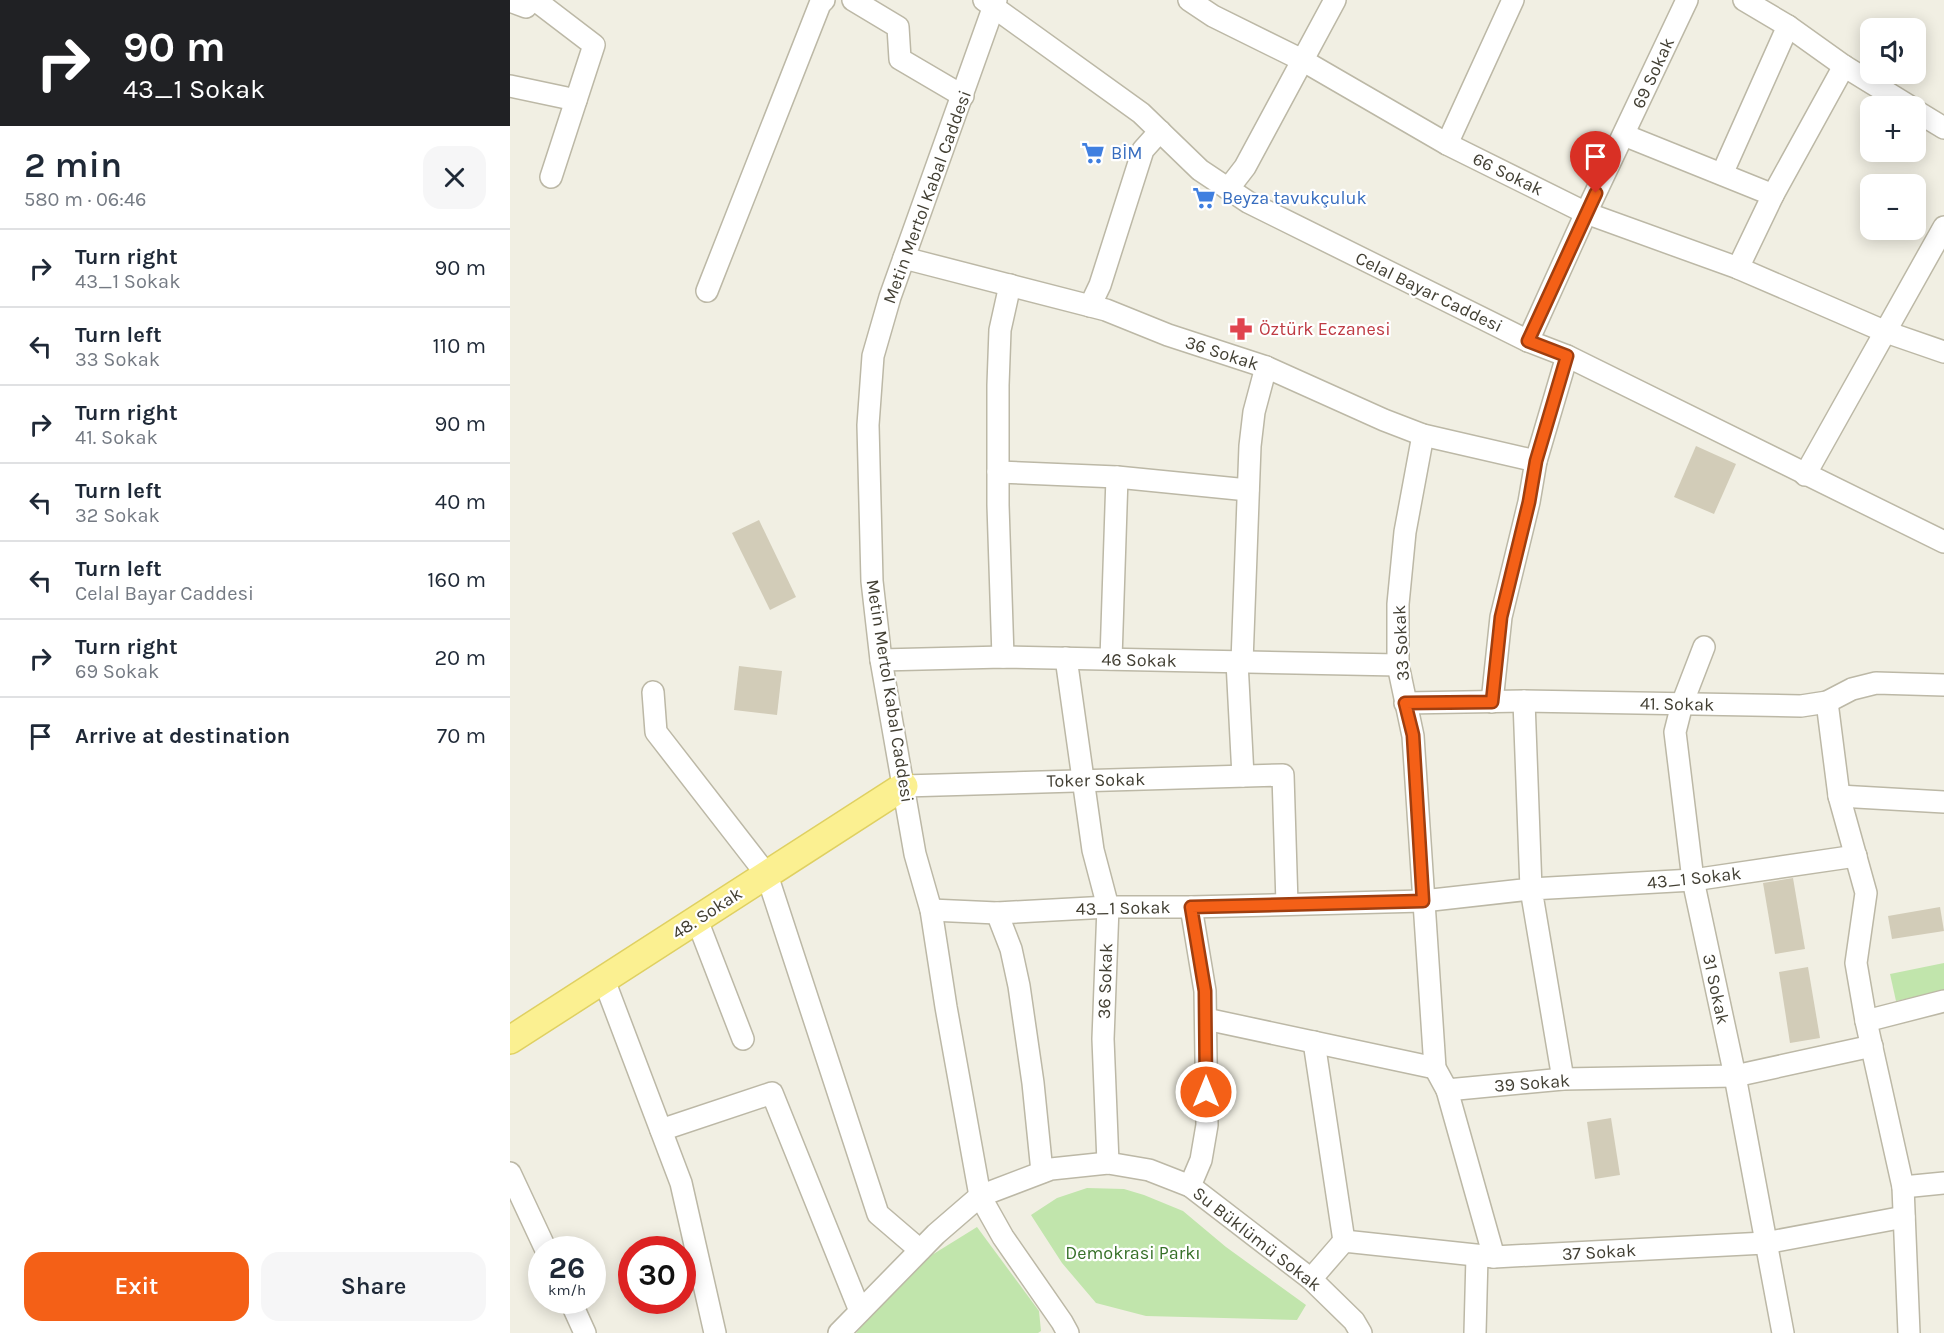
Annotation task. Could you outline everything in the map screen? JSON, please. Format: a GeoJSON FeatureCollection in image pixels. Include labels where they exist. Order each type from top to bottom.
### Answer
{"type":"FeatureCollection","features":[{"type":"Feature","properties":{"kind":"main road","name":"48. Sokak"},"geometry":{"type":"LineString","coordinates":[[510,1040],[904,786]]}},
{"type":"Feature","properties":{"kind":"street"},"geometry":{"type":"LineString","coordinates":[[707,291],[820,4],[824,0]]}},
{"type":"Feature","properties":{"kind":"street"},"geometry":{"type":"LineString","coordinates":[[853,0],[898,27],[900,59],[963,96]]}},
{"type":"Feature","properties":{"kind":"street","name":"66 Sokak"},"geometry":{"type":"LineString","coordinates":[[1190,0],[1213,16],[1302,60],[1447,144],[1586,213],[1738,268],[1886,332],[1944,352]]}},
{"type":"Feature","properties":{"kind":"street"},"geometry":{"type":"LineString","coordinates":[[1228,189],[1245,166],[1335,0]]}},
{"type":"Feature","properties":{"kind":"street"},"geometry":{"type":"LineString","coordinates":[[1447,144],[1513,0]]}},
{"type":"Feature","properties":{"kind":"street","name":"69 Sokak"},"geometry":{"type":"LineString","coordinates":[[1528,341],[1687,0]]}},
{"type":"Feature","properties":{"kind":"street"},"geometry":{"type":"LineString","coordinates":[[1744,0],[1788,26],[1844,66],[1893,96]]}},
{"type":"Feature","properties":{"kind":"street"},"geometry":{"type":"LineString","coordinates":[[525,2],[594,45],[551,177]]}},
{"type":"Feature","properties":{"kind":"street","name":"Metin Mertol Kabal Caddesi"},"geometry":{"type":"LineString","coordinates":[[991,3],[963,96],[890,297],[873,356],[868,425],[872,581],[881,660],[915,854],[931,910],[980,1196],[1003,1237],[1068,1333]]}},
{"type":"Feature","properties":{"kind":"street","name":"Celal Bayar Caddesi"},"geometry":{"type":"LineString","coordinates":[[991,3],[1141,113],[1200,170],[1248,202],[1528,341],[1567,356],[1944,542]]}},
{"type":"Feature","properties":{"kind":"street"},"geometry":{"type":"LineString","coordinates":[[1722,174],[1788,26]]}},
{"type":"Feature","properties":{"kind":"street"},"geometry":{"type":"LineString","coordinates":[[1738,268],[1773,195],[1844,66]]}},
{"type":"Feature","properties":{"kind":"street"},"geometry":{"type":"LineString","coordinates":[[510,86],[576,100]]}},
{"type":"Feature","properties":{"kind":"street"},"geometry":{"type":"LineString","coordinates":[[1926,117],[1944,128]]}},
{"type":"Feature","properties":{"kind":"street"},"geometry":{"type":"LineString","coordinates":[[1090,306],[1100,285],[1143,150],[1160,131]]}},
{"type":"Feature","properties":{"kind":"street"},"geometry":{"type":"LineString","coordinates":[[1624,135],[1773,195]]}},
{"type":"Feature","properties":{"kind":"street"},"geometry":{"type":"LineString","coordinates":[[1805,475],[1886,332],[1937,257],[1944,227]]}},
{"type":"Feature","properties":{"kind":"street","name":"36 Sokak"},"geometry":{"type":"LineString","coordinates":[[904,258],[1106,310],[1168,335],[1266,367],[1423,435],[1536,461]]}},
{"type":"Feature","properties":{"kind":"street"},"geometry":{"type":"LineString","coordinates":[[1003,657],[998,472],[1000,330],[1010,285]]}},
{"type":"Feature","properties":{"kind":"street"},"geometry":{"type":"LineString","coordinates":[[1492,702],[1501,617],[1529,502],[1536,461],[1567,356]]}},
{"type":"Feature","properties":{"kind":"street"},"geometry":{"type":"LineString","coordinates":[[1243,776],[1240,662],[1248,490],[1254,412],[1266,367]]}},
{"type":"Feature","properties":{"kind":"street","name":"33 Sokak"},"geometry":{"type":"LineString","coordinates":[[1423,435],[1405,532],[1399,594],[1398,664],[1413,735],[1435,1068]]}},
{"type":"Feature","properties":{"kind":"street"},"geometry":{"type":"LineString","coordinates":[[998,472],[1117,477],[1248,490]]}},
{"type":"Feature","properties":{"kind":"street"},"geometry":{"type":"LineString","coordinates":[[1111,659],[1117,477]]}},
{"type":"Feature","properties":{"kind":"street","name":"31 Sokak"},"geometry":{"type":"LineString","coordinates":[[1704,646],[1682,705],[1675,732],[1693,880],[1735,1076],[1783,1333]]}},
{"type":"Feature","properties":{"kind":"street","name":"46 Sokak"},"geometry":{"type":"LineString","coordinates":[[881,660],[1003,657],[1398,664]]}},
{"type":"Feature","properties":{"kind":"street","name":"36 Sokak"},"geometry":{"type":"LineString","coordinates":[[1066,658],[1093,850],[1108,907],[1103,1039],[1108,1163]]}},
{"type":"Feature","properties":{"kind":"street","name":"41. Sokak"},"geometry":{"type":"LineString","coordinates":[[1405,703],[1524,701],[1802,706],[1827,702],[1852,688],[1876,683],[1944,685]]}},
{"type":"Feature","properties":{"kind":"street"},"geometry":{"type":"LineString","coordinates":[[653,692],[656,732],[767,874],[878,1214],[920,1250]]}},
{"type":"Feature","properties":{"kind":"street"},"geometry":{"type":"LineString","coordinates":[[1524,701],[1531,889],[1563,1079]]}},
{"type":"Feature","properties":{"kind":"street"},"geometry":{"type":"LineString","coordinates":[[1827,702],[1839,796],[1866,893],[1856,963],[1866,1022],[1903,1187],[1909,1333]]}},
{"type":"Feature","properties":{"kind":"street","name":"Toker Sokak"},"geometry":{"type":"LineString","coordinates":[[904,786],[1283,775],[1287,904]]}},
{"type":"Feature","properties":{"kind":"street"},"geometry":{"type":"LineString","coordinates":[[1839,796],[1944,802]]}},
{"type":"Feature","properties":{"kind":"street","name":"43_1 Sokak"},"geometry":{"type":"LineString","coordinates":[[931,910],[997,913],[1108,907],[1423,901],[1531,889],[1693,880],[1856,856]]}},
{"type":"Feature","properties":{"kind":"street"},"geometry":{"type":"LineString","coordinates":[[1190,1186],[1201,1160],[1207,1125],[1205,991],[1191,907]]}},
{"type":"Feature","properties":{"kind":"street"},"geometry":{"type":"LineString","coordinates":[[997,913],[1011,949],[1019,986],[1033,1083],[1042,1172]]}},
{"type":"Feature","properties":{"kind":"street"},"geometry":{"type":"LineString","coordinates":[[697,920],[743,1040]]}},
{"type":"Feature","properties":{"kind":"street"},"geometry":{"type":"LineString","coordinates":[[604,980],[681,1183],[715,1333]]}},
{"type":"Feature","properties":{"kind":"street"},"geometry":{"type":"LineString","coordinates":[[1866,1022],[1944,1001]]}},
{"type":"Feature","properties":{"kind":"street"},"geometry":{"type":"LineString","coordinates":[[1206,1019],[1435,1068],[1447,1090],[1485,1256],[1475,1333]]}},
{"type":"Feature","properties":{"kind":"street"},"geometry":{"type":"LineString","coordinates":[[1311,1279],[1344,1241],[1314,1042]]}},
{"type":"Feature","properties":{"kind":"street","name":"39 Sokak"},"geometry":{"type":"LineString","coordinates":[[1447,1090],[1563,1079],[1735,1076],[1872,1046]]}},
{"type":"Feature","properties":{"kind":"street"},"geometry":{"type":"LineString","coordinates":[[661,1130],[772,1093],[860,1311]]}},
{"type":"Feature","properties":{"kind":"street","name":"Su Büklümü Sokak"},"geometry":{"type":"LineString","coordinates":[[839,1333],[920,1250],[980,1196],[1051,1169],[1108,1163],[1149,1170],[1190,1186],[1311,1279],[1354,1321],[1361,1333]]}},
{"type":"Feature","properties":{"kind":"street"},"geometry":{"type":"LineString","coordinates":[[510,1173],[539,1236]]}},
{"type":"Feature","properties":{"kind":"street"},"geometry":{"type":"LineString","coordinates":[[1903,1187],[1944,1183]]}},
{"type":"Feature","properties":{"kind":"street","name":"37 Sokak"},"geometry":{"type":"LineString","coordinates":[[1344,1241],[1485,1256],[1765,1243],[1904,1217]]}},
{"type":"Feature","properties":{"kind":"street"},"geometry":{"type":"LineString","coordinates":[[576,1314],[585,1333]]}},
{"type":"Feature","properties":{"kind":"green space"},"geometry":{"type":"Polygon","coordinates":[[[1944,963],[1944,991],[1896,1001],[1890,974],[1944,963]]]}},
{"type":"Feature","properties":{"kind":"green space","name":"Demokrasi Parkı"},"geometry":{"type":"Polygon","coordinates":[[[1087,1188],[1124,1189],[1183,1211],[1226,1247],[1306,1305],[1297,1320],[1146,1316],[1096,1303],[1062,1263],[1031,1215],[1057,1198],[1087,1188]]]}},
{"type":"Feature","properties":{"kind":"green space","name":"Demokrasi Parkı"},"geometry":{"type":"Polygon","coordinates":[[[977,1227],[1039,1311],[1041,1331],[1038,1333],[856,1333],[889,1293],[927,1258],[977,1227]]]}},
{"type":"Feature","properties":{"kind":"building"},"geometry":{"type":"Polygon","coordinates":[[[1696,446],[1736,464],[1714,514],[1674,497],[1696,446]]]}},
{"type":"Feature","properties":{"kind":"building"},"geometry":{"type":"Polygon","coordinates":[[[759,520],[796,597],[770,610],[732,533],[759,520]]]}},
{"type":"Feature","properties":{"kind":"building"},"geometry":{"type":"Polygon","coordinates":[[[739,666],[782,671],[777,715],[734,710],[739,666]]]}},
{"type":"Feature","properties":{"kind":"building"},"geometry":{"type":"Polygon","coordinates":[[[1793,878],[1805,949],[1775,954],[1763,883],[1793,878]]]}},
{"type":"Feature","properties":{"kind":"building"},"geometry":{"type":"Polygon","coordinates":[[[1940,907],[1944,931],[1892,939],[1888,916],[1940,907]]]}},
{"type":"Feature","properties":{"kind":"building"},"geometry":{"type":"Polygon","coordinates":[[[1808,967],[1820,1038],[1790,1043],[1779,972],[1808,967]]]}},
{"type":"Feature","properties":{"kind":"building"},"geometry":{"type":"Polygon","coordinates":[[[1611,1118],[1620,1175],[1595,1179],[1587,1122],[1611,1118]]]}},
{"type":"Feature","properties":{"kind":"place","name":"BİM"},"geometry":{"type":"Point","coordinates":[1093,153]}},
{"type":"Feature","properties":{"kind":"place","name":"Beyza tavukçuluk"},"geometry":{"type":"Point","coordinates":[1204,198]}},
{"type":"Feature","properties":{"kind":"place","name":"Öztürk Eczanesi"},"geometry":{"type":"Point","coordinates":[1241,329]}},
{"type":"Feature","properties":{"kind":"route"},"geometry":{"type":"LineString","coordinates":[[1206,1092],[1205,991],[1191,907],[1423,901],[1413,735],[1405,703],[1492,702],[1501,617],[1529,502],[1536,461],[1567,356],[1528,341],[1596,193]]}}]}
